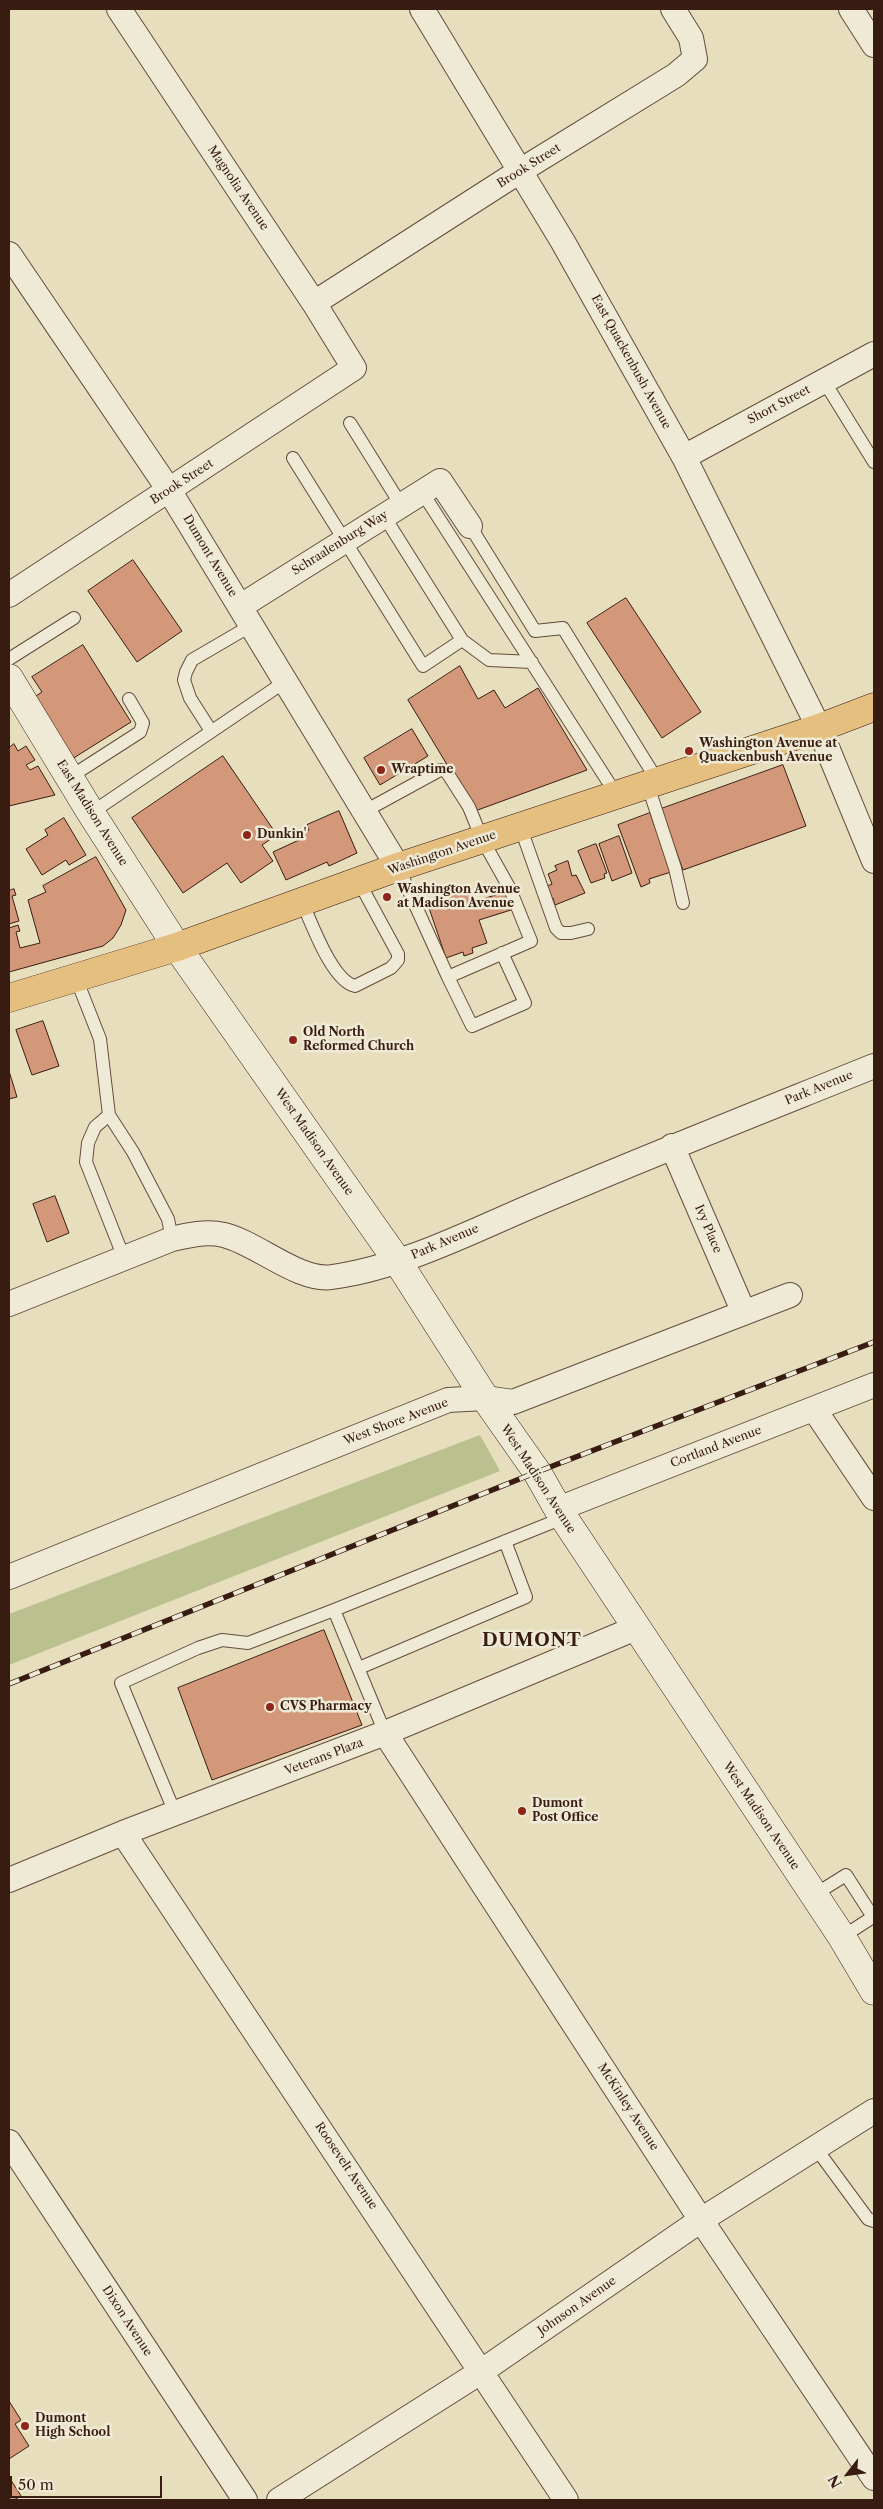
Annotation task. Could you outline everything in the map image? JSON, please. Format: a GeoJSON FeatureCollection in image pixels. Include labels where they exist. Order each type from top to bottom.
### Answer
{"type":"FeatureCollection","features":[{"type":"Feature","properties":{"kind":"main road","name":"East Madison Avenue"},"geometry":{"type":"LineString","coordinates":[[9,678],[91,812],[178,947]]}},
{"type":"Feature","properties":{"kind":"main road","name":"Washington Avenue"},"geometry":{"type":"LineString","coordinates":[[9,998],[178,947],[398,867],[819,728],[874,707]]}},
{"type":"Feature","properties":{"kind":"main road","name":"West Madison Avenue"},"geometry":{"type":"LineString","coordinates":[[178,947],[398,1262],[485,1398],[537,1472],[561,1513],[636,1628],[842,1937],[874,1990]]}},
{"type":"Feature","properties":{"kind":"street","name":"Magnolia Avenue"},"geometry":{"type":"LineString","coordinates":[[119,9],[314,303],[354,368]]}},
{"type":"Feature","properties":{"kind":"street","name":"East Quackenbush Avenue"},"geometry":{"type":"LineString","coordinates":[[422,9],[563,242],[684,457],[819,728],[874,861]]}},
{"type":"Feature","properties":{"kind":"street","name":"Brook Street"},"geometry":{"type":"LineString","coordinates":[[314,303],[520,171],[676,75],[695,59],[692,38],[673,9]]}},
{"type":"Feature","properties":{"kind":"street"},"geometry":{"type":"LineString","coordinates":[[851,9],[874,46]]}},
{"type":"Feature","properties":{"kind":"street","name":"Dumont Avenue"},"geometry":{"type":"LineString","coordinates":[[9,254],[169,490],[398,867]]}},
{"type":"Feature","properties":{"kind":"street","name":"Short Street"},"geometry":{"type":"LineString","coordinates":[[684,457],[874,354]]}},
{"type":"Feature","properties":{"kind":"street","name":"Brook Street"},"geometry":{"type":"LineString","coordinates":[[9,595],[354,368]]}},
{"type":"Feature","properties":{"kind":"street"},"geometry":{"type":"LineString","coordinates":[[430,486],[470,526]]}},
{"type":"Feature","properties":{"kind":"street","name":"Schraalenburg Way"},"geometry":{"type":"LineString","coordinates":[[246,616],[346,540],[430,486]]}},
{"type":"Feature","properties":{"kind":"street","name":"Park Avenue"},"geometry":{"type":"LineString","coordinates":[[9,1304],[172,1239],[200,1233],[224,1235],[257,1248],[305,1273],[329,1278],[398,1262],[672,1146],[874,1066]]}},
{"type":"Feature","properties":{"kind":"street","name":"Ivy Place"},"geometry":{"type":"LineString","coordinates":[[672,1146],[744,1312]]}},
{"type":"Feature","properties":{"kind":"street","name":"West Shore Avenue"},"geometry":{"type":"LineString","coordinates":[[9,1577],[448,1400],[485,1398],[513,1402],[790,1295]]}},
{"type":"Feature","properties":{"kind":"street","name":"Cortland Avenue"},"geometry":{"type":"LineString","coordinates":[[561,1513],[874,1385]]}},
{"type":"Feature","properties":{"kind":"street"},"geometry":{"type":"LineString","coordinates":[[814,1409],[874,1498]]}},
{"type":"Feature","properties":{"kind":"street","name":"Veterans Plaza"},"geometry":{"type":"LineString","coordinates":[[9,1880],[123,1833],[385,1733],[636,1628]]}},
{"type":"Feature","properties":{"kind":"street","name":"McKinley Avenue"},"geometry":{"type":"LineString","coordinates":[[385,1733],[702,2220],[874,2478]]}},
{"type":"Feature","properties":{"kind":"street","name":"Roosevelt Avenue"},"geometry":{"type":"LineString","coordinates":[[123,1833],[566,2500]]}},
{"type":"Feature","properties":{"kind":"street","name":"Johnson Avenue"},"geometry":{"type":"LineString","coordinates":[[279,2500],[482,2371],[702,2220],[815,2146],[874,2111]]}},
{"type":"Feature","properties":{"kind":"street","name":"Dixon Avenue"},"geometry":{"type":"LineString","coordinates":[[9,2142],[245,2500]]}},
{"type":"Feature","properties":{"kind":"lane"},"geometry":{"type":"LineString","coordinates":[[824,381],[874,462]]}},
{"type":"Feature","properties":{"kind":"lane"},"geometry":{"type":"LineString","coordinates":[[350,424],[462,640],[489,660],[532,662]]}},
{"type":"Feature","properties":{"kind":"lane"},"geometry":{"type":"LineString","coordinates":[[293,458],[423,666],[462,640]]}},
{"type":"Feature","properties":{"kind":"lane"},"geometry":{"type":"LineString","coordinates":[[430,486],[532,662],[616,794]]}},
{"type":"Feature","properties":{"kind":"lane"},"geometry":{"type":"LineString","coordinates":[[470,526],[534,631],[563,628],[652,782],[676,868],[683,903]]}},
{"type":"Feature","properties":{"kind":"lane"},"geometry":{"type":"LineString","coordinates":[[211,731],[190,698],[184,680],[186,672],[192,660],[246,616]]}},
{"type":"Feature","properties":{"kind":"lane"},"geometry":{"type":"LineString","coordinates":[[9,659],[74,618]]}},
{"type":"Feature","properties":{"kind":"lane"},"geometry":{"type":"LineString","coordinates":[[91,812],[286,681]]}},
{"type":"Feature","properties":{"kind":"lane"},"geometry":{"type":"LineString","coordinates":[[70,777],[140,732],[143,723],[128,700]]}},
{"type":"Feature","properties":{"kind":"lane"},"geometry":{"type":"LineString","coordinates":[[365,811],[443,770],[450,776],[469,807],[482,839],[510,889],[530,941],[448,976]]}},
{"type":"Feature","properties":{"kind":"lane"},"geometry":{"type":"LineString","coordinates":[[520,826],[556,928],[561,933],[588,929]]}},
{"type":"Feature","properties":{"kind":"lane"},"geometry":{"type":"LineString","coordinates":[[398,867],[472,1026],[525,1003],[502,953]]}},
{"type":"Feature","properties":{"kind":"lane"},"geometry":{"type":"LineString","coordinates":[[302,902],[336,972],[347,984],[355,986],[391,968],[398,960],[398,954],[359,882]]}},
{"type":"Feature","properties":{"kind":"lane"},"geometry":{"type":"LineString","coordinates":[[76,978],[100,1040],[109,1115],[133,1152],[168,1219],[172,1239]]}},
{"type":"Feature","properties":{"kind":"lane"},"geometry":{"type":"LineString","coordinates":[[109,1115],[95,1127],[88,1143],[86,1162],[124,1258]]}},
{"type":"Feature","properties":{"kind":"lane"},"geometry":{"type":"LineString","coordinates":[[175,1813],[121,1683],[198,1648],[222,1640],[248,1643],[334,1610],[505,1541],[561,1513]]}},
{"type":"Feature","properties":{"kind":"lane"},"geometry":{"type":"LineString","coordinates":[[358,1668],[526,1597],[505,1541]]}},
{"type":"Feature","properties":{"kind":"lane"},"geometry":{"type":"LineString","coordinates":[[334,1610],[385,1733]]}},
{"type":"Feature","properties":{"kind":"lane"},"geometry":{"type":"LineString","coordinates":[[814,1895],[846,1874],[872,1916],[842,1937]]}},
{"type":"Feature","properties":{"kind":"lane"},"geometry":{"type":"LineString","coordinates":[[815,2146],[868,2219],[874,2221]]}},
{"type":"Feature","properties":{"kind":"green space"},"geometry":{"type":"Polygon","coordinates":[[[480,1435],[500,1471],[9,1665],[9,1614],[480,1435]]]}},
{"type":"Feature","properties":{"kind":"building"},"geometry":{"type":"Polygon","coordinates":[[[133,560],[182,631],[137,662],[88,591],[133,560]]]}},
{"type":"Feature","properties":{"kind":"building"},"geometry":{"type":"Polygon","coordinates":[[[626,598],[701,712],[662,738],[587,623],[626,598]]]}},
{"type":"Feature","properties":{"kind":"building"},"geometry":{"type":"Polygon","coordinates":[[[83,645],[131,722],[72,759],[33,698],[42,692],[32,677],[83,645]]]}},
{"type":"Feature","properties":{"kind":"building"},"geometry":{"type":"Polygon","coordinates":[[[460,666],[478,699],[494,690],[505,708],[538,688],[587,770],[475,811],[408,700],[460,666]]]}},
{"type":"Feature","properties":{"kind":"building"},"geometry":{"type":"Polygon","coordinates":[[[412,729],[428,756],[380,785],[364,758],[412,729]]]}},
{"type":"Feature","properties":{"kind":"building"},"geometry":{"type":"Polygon","coordinates":[[[14,744],[18,751],[26,746],[35,760],[26,765],[30,770],[38,766],[55,795],[9,806],[9,748],[14,744]]]}},
{"type":"Feature","properties":{"kind":"building"},"geometry":{"type":"Polygon","coordinates":[[[223,756],[277,835],[262,845],[273,861],[241,883],[227,863],[183,893],[132,818],[223,756]]]}},
{"type":"Feature","properties":{"kind":"building"},"geometry":{"type":"Polygon","coordinates":[[[783,765],[806,826],[683,870],[661,809],[783,765]]]}},
{"type":"Feature","properties":{"kind":"building"},"geometry":{"type":"Polygon","coordinates":[[[339,811],[357,853],[329,866],[327,862],[286,880],[273,852],[299,840],[297,835],[309,830],[307,825],[339,811]]]}},
{"type":"Feature","properties":{"kind":"building"},"geometry":{"type":"Polygon","coordinates":[[[650,813],[671,872],[649,879],[650,883],[641,887],[618,825],[650,813]]]}},
{"type":"Feature","properties":{"kind":"building"},"geometry":{"type":"Polygon","coordinates":[[[64,818],[86,855],[69,865],[66,860],[42,875],[26,849],[48,835],[45,830],[64,818]]]}},
{"type":"Feature","properties":{"kind":"building"},"geometry":{"type":"Polygon","coordinates":[[[619,836],[632,873],[612,881],[599,844],[619,836]]]}},
{"type":"Feature","properties":{"kind":"building"},"geometry":{"type":"Polygon","coordinates":[[[596,844],[607,873],[604,874],[605,878],[591,883],[578,851],[596,844]]]}},
{"type":"Feature","properties":{"kind":"building"},"geometry":{"type":"Polygon","coordinates":[[[96,857],[126,910],[121,925],[113,938],[103,946],[9,972],[9,928],[18,925],[20,931],[16,932],[20,948],[40,943],[28,900],[46,892],[43,886],[96,857]]]}},
{"type":"Feature","properties":{"kind":"building"},"geometry":{"type":"Polygon","coordinates":[[[568,861],[572,876],[576,875],[585,893],[555,905],[553,898],[549,899],[545,887],[552,884],[548,874],[557,870],[555,866],[568,861]]]}},
{"type":"Feature","properties":{"kind":"building"},"geometry":{"type":"Polygon","coordinates":[[[455,887],[457,891],[468,887],[473,902],[505,892],[511,910],[479,920],[487,943],[472,948],[473,953],[464,956],[463,952],[446,958],[427,902],[438,898],[436,893],[455,887]]]}},
{"type":"Feature","properties":{"kind":"building"},"geometry":{"type":"Polygon","coordinates":[[[14,889],[16,895],[12,896],[19,921],[9,924],[9,891],[14,889]]]}},
{"type":"Feature","properties":{"kind":"building"},"geometry":{"type":"Polygon","coordinates":[[[43,1021],[59,1066],[32,1075],[16,1030],[43,1021]]]}},
{"type":"Feature","properties":{"kind":"building"},"geometry":{"type":"Polygon","coordinates":[[[9,1071],[17,1097],[9,1099],[9,1071]]]}},
{"type":"Feature","properties":{"kind":"building"},"geometry":{"type":"Polygon","coordinates":[[[55,1196],[69,1233],[47,1242],[33,1204],[55,1196]]]}},
{"type":"Feature","properties":{"kind":"building","name":"CVS Pharmacy"},"geometry":{"type":"Polygon","coordinates":[[[324,1630],[362,1725],[212,1780],[178,1688],[324,1630]]]}},
{"type":"Feature","properties":{"kind":"building"},"geometry":{"type":"Polygon","coordinates":[[[9,2401],[21,2420],[15,2424],[29,2446],[9,2459],[9,2401]]]}},
{"type":"Feature","properties":{"kind":"building"},"geometry":{"type":"Polygon","coordinates":[[[9,2477],[21,2496],[14,2500],[9,2500],[9,2477]]]}},
{"type":"Feature","properties":{"kind":"railway"},"geometry":{"type":"LineString","coordinates":[[9,1684],[537,1472],[874,1342]]}},
{"type":"Feature","properties":{"kind":"place","name":"Washington Avenue at Quackenbush Avenue"},"geometry":{"type":"Point","coordinates":[689,751]}},
{"type":"Feature","properties":{"kind":"place","name":"Wraptime"},"geometry":{"type":"Point","coordinates":[381,770]}},
{"type":"Feature","properties":{"kind":"place","name":"Dunkin'"},"geometry":{"type":"Point","coordinates":[247,835]}},
{"type":"Feature","properties":{"kind":"place","name":"Washington Avenue at Madison Avenue"},"geometry":{"type":"Point","coordinates":[387,897]}},
{"type":"Feature","properties":{"kind":"place","name":"Old North Reformed Church"},"geometry":{"type":"Point","coordinates":[293,1040]}},
{"type":"Feature","properties":{"kind":"place","name":"CVS Pharmacy"},"geometry":{"type":"Point","coordinates":[270,1707]}},
{"type":"Feature","properties":{"kind":"place","name":"Dumont Post Office"},"geometry":{"type":"Point","coordinates":[522,1811]}},
{"type":"Feature","properties":{"kind":"place","name":"Dumont High School"},"geometry":{"type":"Point","coordinates":[25,2426]}},
{"type":"Feature","properties":{"kind":"district","name":"DUMONT"},"geometry":{"type":"Point","coordinates":[532,1641]}}]}
